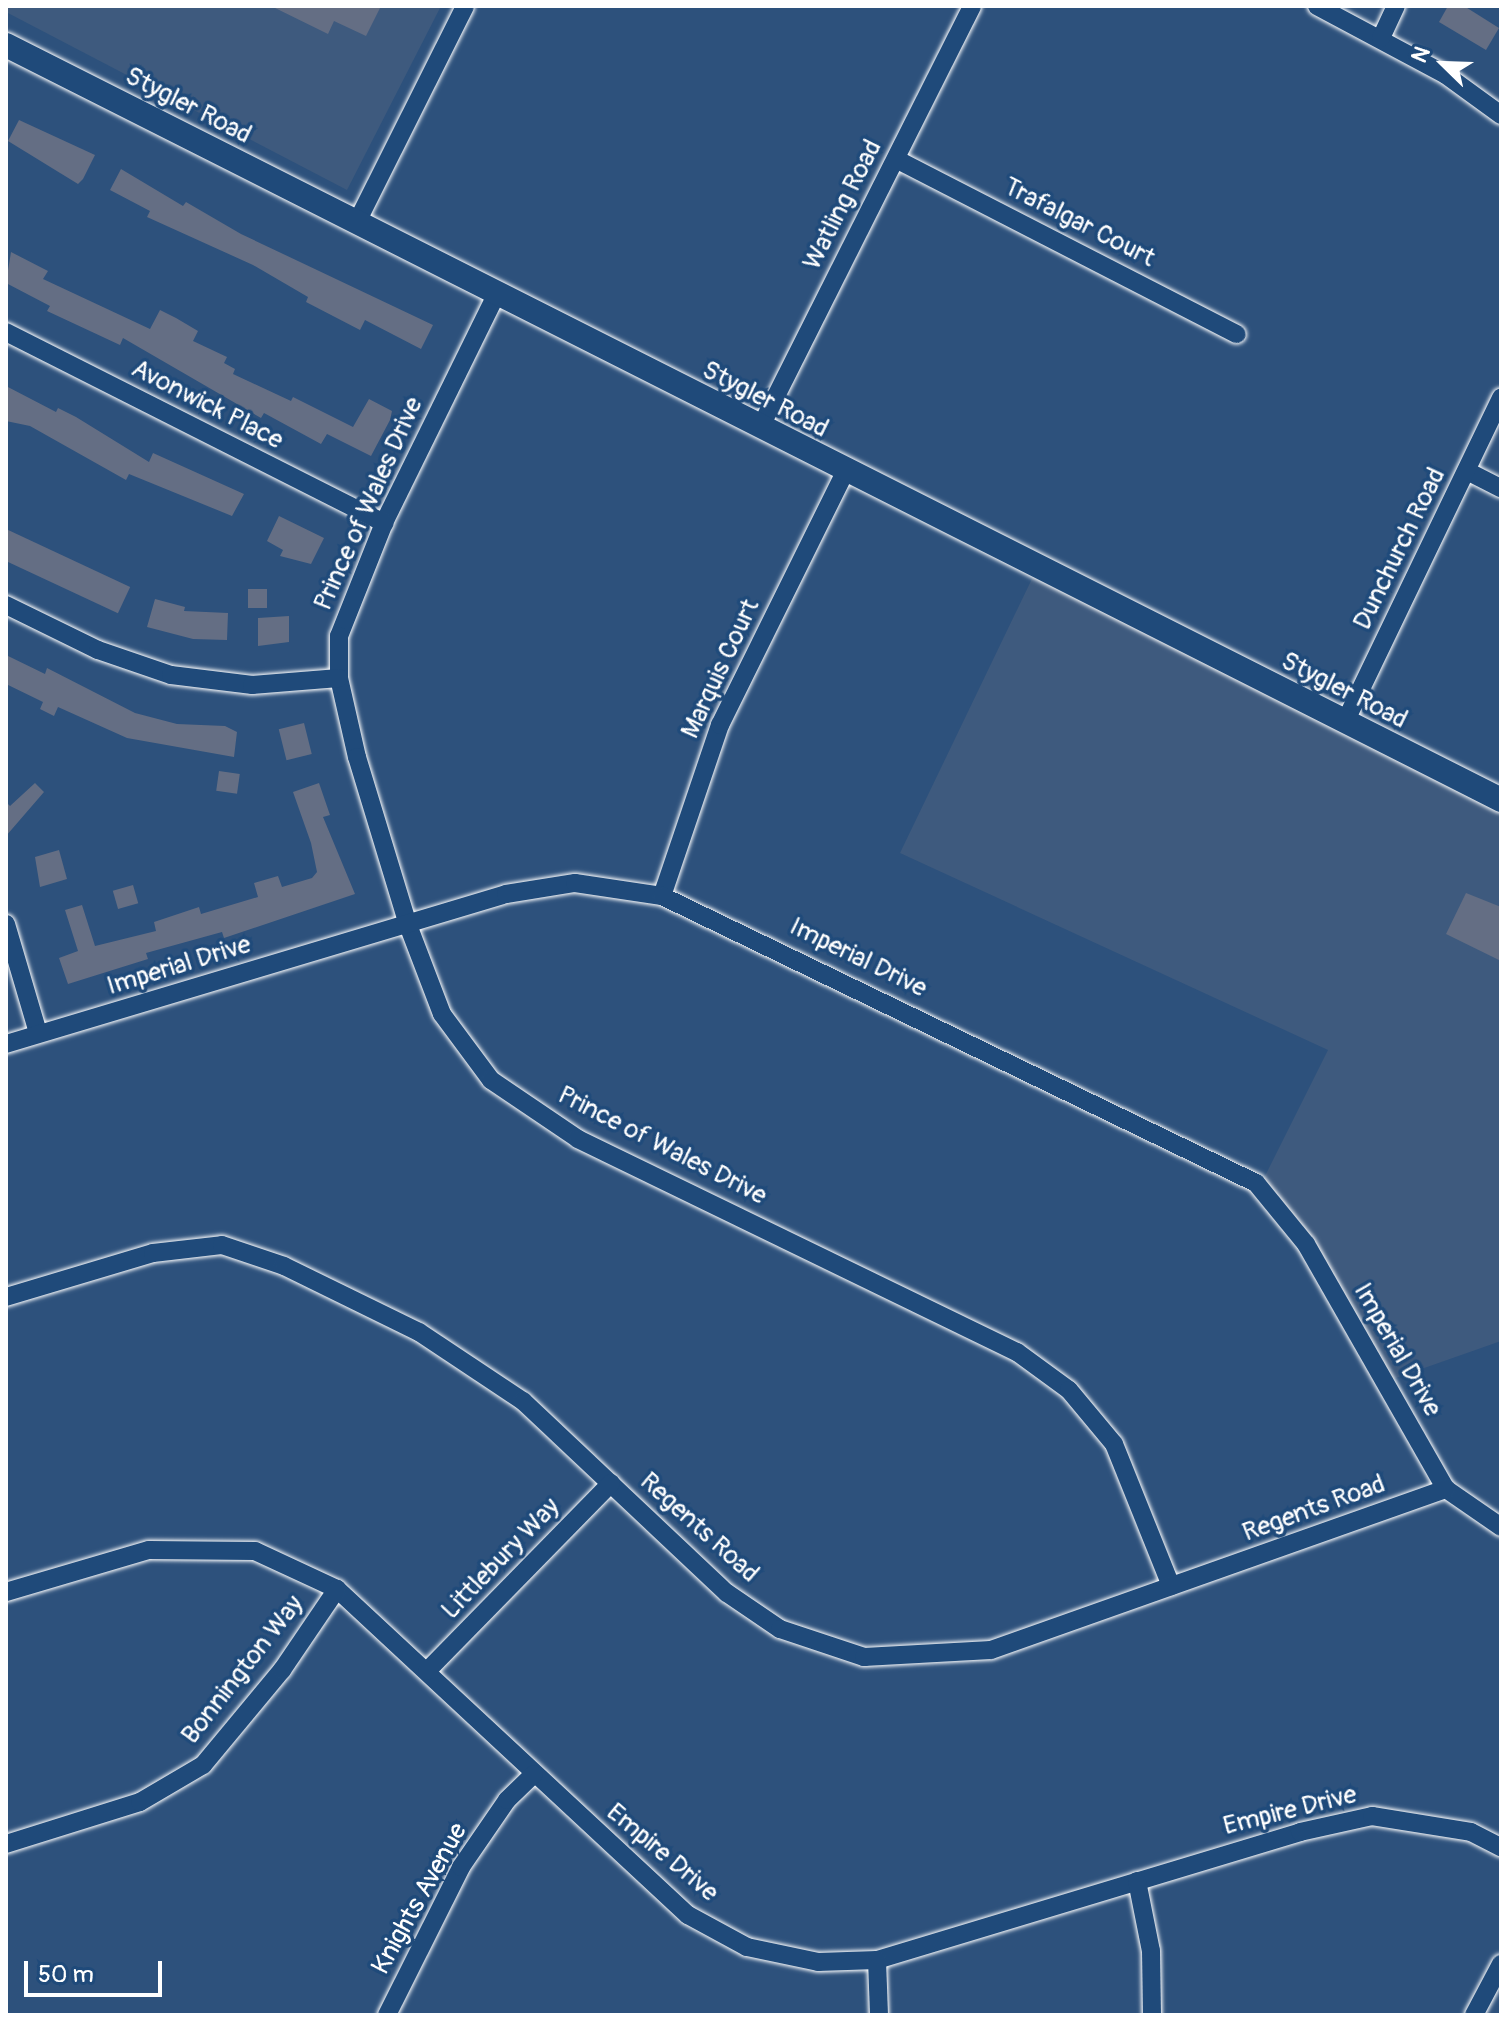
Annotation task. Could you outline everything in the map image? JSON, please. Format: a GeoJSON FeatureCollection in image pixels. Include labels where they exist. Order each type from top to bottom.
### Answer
{"type":"FeatureCollection","features":[{"type":"Feature","properties":{"kind":"main road","name":"Stygler Road"},"geometry":{"type":"LineString","coordinates":[[6,45],[845,472],[1501,800]]}},
{"type":"Feature","properties":{"kind":"street"},"geometry":{"type":"LineString","coordinates":[[357,222],[465,6]]}},
{"type":"Feature","properties":{"kind":"street","name":"Watling Road"},"geometry":{"type":"LineString","coordinates":[[760,428],[972,6]]}},
{"type":"Feature","properties":{"kind":"street"},"geometry":{"type":"LineString","coordinates":[[1317,6],[1446,75],[1501,115]]}},
{"type":"Feature","properties":{"kind":"street"},"geometry":{"type":"LineString","coordinates":[[1381,38],[1396,6]]}},
{"type":"Feature","properties":{"kind":"street","name":"Trafalgar Court"},"geometry":{"type":"LineString","coordinates":[[896,159],[1237,334]]}},
{"type":"Feature","properties":{"kind":"street","name":"Prince of Wales Drive"},"geometry":{"type":"LineString","coordinates":[[496,295],[384,523],[339,636],[339,678],[408,925],[442,1014],[491,1080],[578,1139],[1017,1352],[1069,1390],[1114,1444],[1171,1586]]}},
{"type":"Feature","properties":{"kind":"street","name":"Avonwick Place"},"geometry":{"type":"LineString","coordinates":[[6,332],[384,523]]}},
{"type":"Feature","properties":{"kind":"street","name":"Dunchurch Road"},"geometry":{"type":"LineString","coordinates":[[1345,722],[1501,398]]}},
{"type":"Feature","properties":{"kind":"street"},"geometry":{"type":"LineString","coordinates":[[1467,471],[1501,488]]}},
{"type":"Feature","properties":{"kind":"street","name":"Marquis Court"},"geometry":{"type":"LineString","coordinates":[[662,896],[720,725],[845,472]]}},
{"type":"Feature","properties":{"kind":"street"},"geometry":{"type":"LineString","coordinates":[[6,605],[98,650],[171,675],[252,685],[339,678]]}},
{"type":"Feature","properties":{"kind":"street","name":"Imperial Drive"},"geometry":{"type":"LineString","coordinates":[[6,1044],[506,894],[575,883],[662,896],[1256,1183],[1306,1244],[1446,1489],[1501,1527]]}},
{"type":"Feature","properties":{"kind":"street"},"geometry":{"type":"LineString","coordinates":[[6,924],[38,1033]]}},
{"type":"Feature","properties":{"kind":"street","name":"Regents Road"},"geometry":{"type":"LineString","coordinates":[[6,1297],[153,1253],[222,1245],[284,1266],[419,1332],[523,1401],[727,1593],[780,1629],[864,1657],[991,1650],[1446,1489]]}},
{"type":"Feature","properties":{"kind":"street","name":"Littlebury Way"},"geometry":{"type":"LineString","coordinates":[[427,1671],[611,1483]]}},
{"type":"Feature","properties":{"kind":"street","name":"Empire Drive"},"geometry":{"type":"LineString","coordinates":[[6,1592],[149,1550],[255,1551],[337,1589],[688,1915],[747,1947],[818,1962],[877,1960],[1137,1881],[1372,1816],[1471,1832],[1501,1847]]}},
{"type":"Feature","properties":{"kind":"street","name":"Bonnington Way"},"geometry":{"type":"LineString","coordinates":[[6,1844],[140,1802],[203,1765],[282,1670],[337,1589]]}},
{"type":"Feature","properties":{"kind":"street","name":"Knights Avenue"},"geometry":{"type":"LineString","coordinates":[[387,2015],[461,1867],[507,1800],[534,1774]]}},
{"type":"Feature","properties":{"kind":"street"},"geometry":{"type":"LineString","coordinates":[[1137,1881],[1151,1951],[1152,2015]]}},
{"type":"Feature","properties":{"kind":"street"},"geometry":{"type":"LineString","coordinates":[[877,1960],[879,2015]]}},
{"type":"Feature","properties":{"kind":"street"},"geometry":{"type":"LineString","coordinates":[[1474,2015],[1501,1964]]}},
{"type":"Feature","properties":{"kind":"shaded area"},"geometry":{"type":"Polygon","coordinates":[[[6,6],[441,6],[347,190],[6,12],[6,6]]]}},
{"type":"Feature","properties":{"kind":"shaded area"},"geometry":{"type":"Polygon","coordinates":[[[1041,560],[1501,788],[1501,1341],[1393,1379],[1262,1182],[1328,1050],[900,853],[1041,560]]]}},
{"type":"Feature","properties":{"kind":"building"},"geometry":{"type":"Polygon","coordinates":[[[271,6],[381,6],[366,36],[334,21],[328,34],[271,6]]]}},
{"type":"Feature","properties":{"kind":"building"},"geometry":{"type":"Polygon","coordinates":[[[1448,6],[1464,6],[1499,28],[1486,50],[1439,22],[1448,6]]]}},
{"type":"Feature","properties":{"kind":"building"},"geometry":{"type":"Polygon","coordinates":[[[19,120],[95,155],[78,184],[8,141],[19,120]]]}},
{"type":"Feature","properties":{"kind":"building"},"geometry":{"type":"Polygon","coordinates":[[[121,169],[183,206],[186,202],[241,234],[433,325],[421,349],[365,320],[360,330],[306,302],[308,297],[253,265],[147,217],[150,211],[110,190],[121,169]]]}},
{"type":"Feature","properties":{"kind":"building"},"geometry":{"type":"Polygon","coordinates":[[[11,252],[48,271],[43,279],[150,329],[160,310],[176,318],[198,331],[193,341],[227,357],[224,363],[235,369],[233,374],[291,401],[293,397],[353,427],[369,399],[392,411],[390,420],[371,456],[327,434],[321,444],[264,413],[261,418],[123,338],[120,345],[47,311],[50,306],[6,283],[11,252]]]}},
{"type":"Feature","properties":{"kind":"building"},"geometry":{"type":"Polygon","coordinates":[[[6,386],[56,412],[58,408],[76,417],[149,462],[153,453],[244,494],[232,516],[129,474],[126,480],[30,426],[6,421],[6,386]]]}},
{"type":"Feature","properties":{"kind":"building"},"geometry":{"type":"Polygon","coordinates":[[[279,516],[324,538],[311,564],[280,556],[283,550],[267,541],[279,516]]]}},
{"type":"Feature","properties":{"kind":"building"},"geometry":{"type":"Polygon","coordinates":[[[6,529],[130,587],[118,613],[6,561],[6,529]]]}},
{"type":"Feature","properties":{"kind":"building"},"geometry":{"type":"Polygon","coordinates":[[[248,589],[267,589],[267,608],[248,608],[248,589]]]}},
{"type":"Feature","properties":{"kind":"building"},"geometry":{"type":"Polygon","coordinates":[[[155,599],[185,607],[184,611],[228,613],[227,640],[193,639],[147,627],[155,599]]]}},
{"type":"Feature","properties":{"kind":"building"},"geometry":{"type":"Polygon","coordinates":[[[289,616],[289,642],[258,646],[258,618],[289,616]]]}},
{"type":"Feature","properties":{"kind":"building"},"geometry":{"type":"Polygon","coordinates":[[[6,655],[45,674],[47,668],[135,713],[177,724],[225,726],[237,732],[234,757],[127,738],[58,707],[54,716],[40,709],[43,702],[6,684],[6,655]]]}},
{"type":"Feature","properties":{"kind":"building"},"geometry":{"type":"Polygon","coordinates":[[[304,723],[312,754],[287,760],[279,729],[304,723]]]}},
{"type":"Feature","properties":{"kind":"building"},"geometry":{"type":"Polygon","coordinates":[[[219,771],[240,774],[237,794],[216,791],[219,771]]]}},
{"type":"Feature","properties":{"kind":"building"},"geometry":{"type":"Polygon","coordinates":[[[35,783],[44,792],[6,836],[6,802],[10,806],[35,783]]]}},
{"type":"Feature","properties":{"kind":"building"},"geometry":{"type":"Polygon","coordinates":[[[319,783],[330,815],[323,817],[355,894],[224,938],[222,932],[146,953],[148,959],[68,984],[59,958],[78,951],[65,910],[82,905],[95,946],[156,931],[154,922],[199,907],[201,914],[258,897],[254,883],[278,876],[282,887],[312,878],[317,872],[311,843],[293,792],[319,783]]]}},
{"type":"Feature","properties":{"kind":"building"},"geometry":{"type":"Polygon","coordinates":[[[59,850],[67,879],[40,887],[35,857],[59,850]]]}},
{"type":"Feature","properties":{"kind":"building"},"geometry":{"type":"Polygon","coordinates":[[[133,885],[138,903],[118,909],[113,891],[133,885]]]}},
{"type":"Feature","properties":{"kind":"building"},"geometry":{"type":"Polygon","coordinates":[[[1466,893],[1501,907],[1501,961],[1446,934],[1466,893]]]}}]}
